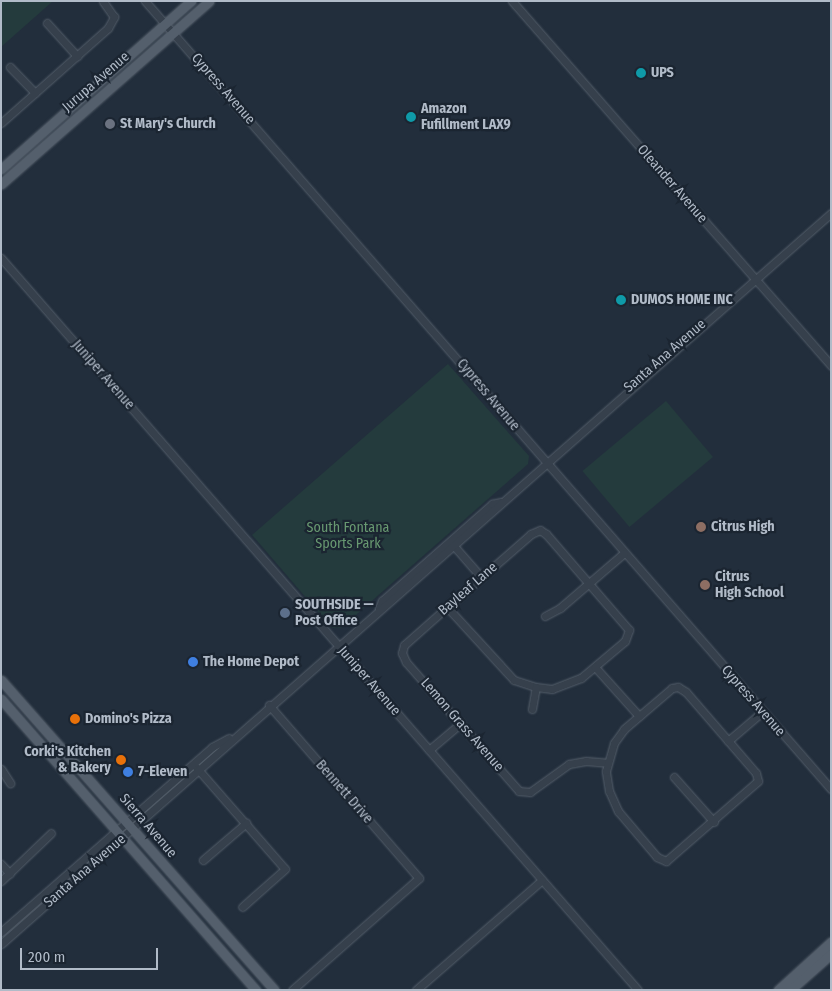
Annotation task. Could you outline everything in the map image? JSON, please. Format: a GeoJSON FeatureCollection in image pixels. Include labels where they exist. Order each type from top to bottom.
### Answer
{"type":"FeatureCollection","features":[{"type":"Feature","properties":{"kind":"main road","name":"Jurupa Avenue"},"geometry":{"type":"LineString","coordinates":[[1,169],[191,1]]}},
{"type":"Feature","properties":{"kind":"main road","name":"Jurupa Avenue"},"geometry":{"type":"LineString","coordinates":[[1,184],[209,1]]}},
{"type":"Feature","properties":{"kind":"main road","name":"Sierra Avenue"},"geometry":{"type":"LineString","coordinates":[[1,680],[274,990]]}},
{"type":"Feature","properties":{"kind":"main road","name":"Sierra Avenue"},"geometry":{"type":"LineString","coordinates":[[1,699],[256,990]]}},
{"type":"Feature","properties":{"kind":"main road"},"geometry":{"type":"LineString","coordinates":[[778,990],[831,942]]}},
{"type":"Feature","properties":{"kind":"main road"},"geometry":{"type":"LineString","coordinates":[[790,990],[831,954]]}},
{"type":"Feature","properties":{"kind":"street","name":"Cypress Avenue"},"geometry":{"type":"LineString","coordinates":[[145,1],[545,463],[831,789]]}},
{"type":"Feature","properties":{"kind":"street","name":"Oleander Avenue"},"geometry":{"type":"LineString","coordinates":[[512,1],[831,366]]}},
{"type":"Feature","properties":{"kind":"street"},"geometry":{"type":"LineString","coordinates":[[1,123],[103,32],[114,17],[105,2]]}},
{"type":"Feature","properties":{"kind":"street"},"geometry":{"type":"LineString","coordinates":[[47,23],[77,56]]}},
{"type":"Feature","properties":{"kind":"street"},"geometry":{"type":"LineString","coordinates":[[10,67],[35,93]]}},
{"type":"Feature","properties":{"kind":"street","name":"Santa Ana Avenue"},"geometry":{"type":"LineString","coordinates":[[379,608],[387,606],[495,511],[501,502],[545,463],[831,213]]}},
{"type":"Feature","properties":{"kind":"street","name":"Juniper Avenue"},"geometry":{"type":"LineString","coordinates":[[1,258],[638,990]]}},
{"type":"Feature","properties":{"kind":"street","name":"Santa Ana Avenue"},"geometry":{"type":"LineString","coordinates":[[1,932],[199,770],[234,736],[379,608],[382,600],[492,504],[501,502]]}},
{"type":"Feature","properties":{"kind":"street","name":"Bayleaf Lane"},"geometry":{"type":"LineString","coordinates":[[402,653],[404,645],[531,534],[540,530],[590,582]]}},
{"type":"Feature","properties":{"kind":"street"},"geometry":{"type":"LineString","coordinates":[[454,546],[481,577]]}},
{"type":"Feature","properties":{"kind":"street"},"geometry":{"type":"LineString","coordinates":[[545,616],[554,613],[624,553]]}},
{"type":"Feature","properties":{"kind":"street"},"geometry":{"type":"LineString","coordinates":[[447,607],[506,673],[536,688],[567,686],[595,667],[629,634],[626,622],[590,582]]}},
{"type":"Feature","properties":{"kind":"street","name":"Lemon Grass Avenue"},"geometry":{"type":"LineString","coordinates":[[402,653],[406,662],[519,791],[527,793],[569,764],[586,761],[607,763]]}},
{"type":"Feature","properties":{"kind":"street"},"geometry":{"type":"LineString","coordinates":[[595,667],[639,716]]}},
{"type":"Feature","properties":{"kind":"street"},"geometry":{"type":"LineString","coordinates":[[678,687],[686,692],[756,773],[758,781],[714,822],[666,861],[657,857],[614,804],[606,780],[607,763],[617,738],[639,716],[672,688],[678,687]]}},
{"type":"Feature","properties":{"kind":"street"},"geometry":{"type":"LineString","coordinates":[[532,709],[536,688]]}},
{"type":"Feature","properties":{"kind":"street","name":"Bennett Drive"},"geometry":{"type":"LineString","coordinates":[[269,706],[419,878],[292,990]]}},
{"type":"Feature","properties":{"kind":"street"},"geometry":{"type":"LineString","coordinates":[[728,741],[762,712]]}},
{"type":"Feature","properties":{"kind":"street"},"geometry":{"type":"LineString","coordinates":[[429,750],[461,723]]}},
{"type":"Feature","properties":{"kind":"street","name":"Santa Ana Avenue"},"geometry":{"type":"LineString","coordinates":[[130,825],[212,747],[234,736]]}},
{"type":"Feature","properties":{"kind":"street"},"geometry":{"type":"LineString","coordinates":[[193,764],[285,869],[242,907]]}},
{"type":"Feature","properties":{"kind":"street"},"geometry":{"type":"LineString","coordinates":[[1,769],[10,783]]}},
{"type":"Feature","properties":{"kind":"street"},"geometry":{"type":"LineString","coordinates":[[674,777],[714,822]]}},
{"type":"Feature","properties":{"kind":"street"},"geometry":{"type":"LineString","coordinates":[[203,860],[246,823]]}},
{"type":"Feature","properties":{"kind":"street"},"geometry":{"type":"LineString","coordinates":[[1,882],[51,833]]}},
{"type":"Feature","properties":{"kind":"street","name":"Santa Ana Avenue"},"geometry":{"type":"LineString","coordinates":[[1,944],[119,834]]}},
{"type":"Feature","properties":{"kind":"street"},"geometry":{"type":"LineString","coordinates":[[1,864],[10,874]]}},
{"type":"Feature","properties":{"kind":"street"},"geometry":{"type":"LineString","coordinates":[[416,990],[542,880]]}},
{"type":"Feature","properties":{"kind":"green space"},"geometry":{"type":"Polygon","coordinates":[[[1,1],[53,1],[1,47],[1,1]]]}},
{"type":"Feature","properties":{"kind":"green space","name":"South Fontana Sports Park"},"geometry":{"type":"Polygon","coordinates":[[[448,364],[529,456],[528,464],[341,628],[332,628],[252,535],[448,364]]]}},
{"type":"Feature","properties":{"kind":"green space"},"geometry":{"type":"Polygon","coordinates":[[[666,401],[713,457],[629,527],[583,471],[666,401]]]}},
{"type":"Feature","properties":{"kind":"place","name":"UPS"},"geometry":{"type":"Point","coordinates":[641,73]}},
{"type":"Feature","properties":{"kind":"place","name":"Amazon Fufillment LAX9"},"geometry":{"type":"Point","coordinates":[411,117]}},
{"type":"Feature","properties":{"kind":"place","name":"St Mary's Church"},"geometry":{"type":"Point","coordinates":[110,124]}},
{"type":"Feature","properties":{"kind":"place","name":"DUMOS HOME INC"},"geometry":{"type":"Point","coordinates":[621,300]}},
{"type":"Feature","properties":{"kind":"place","name":"Citrus High"},"geometry":{"type":"Point","coordinates":[701,527]}},
{"type":"Feature","properties":{"kind":"place","name":"Citrus High School"},"geometry":{"type":"Point","coordinates":[705,585]}},
{"type":"Feature","properties":{"kind":"place","name":"SOUTHSIDE — Post Office"},"geometry":{"type":"Point","coordinates":[285,613]}},
{"type":"Feature","properties":{"kind":"place","name":"The Home Depot"},"geometry":{"type":"Point","coordinates":[193,662]}},
{"type":"Feature","properties":{"kind":"place","name":"Domino's Pizza"},"geometry":{"type":"Point","coordinates":[75,719]}},
{"type":"Feature","properties":{"kind":"place","name":"Corki's Kitchen & Bakery"},"geometry":{"type":"Point","coordinates":[121,760]}},
{"type":"Feature","properties":{"kind":"place","name":"7-Eleven"},"geometry":{"type":"Point","coordinates":[128,772]}}]}
